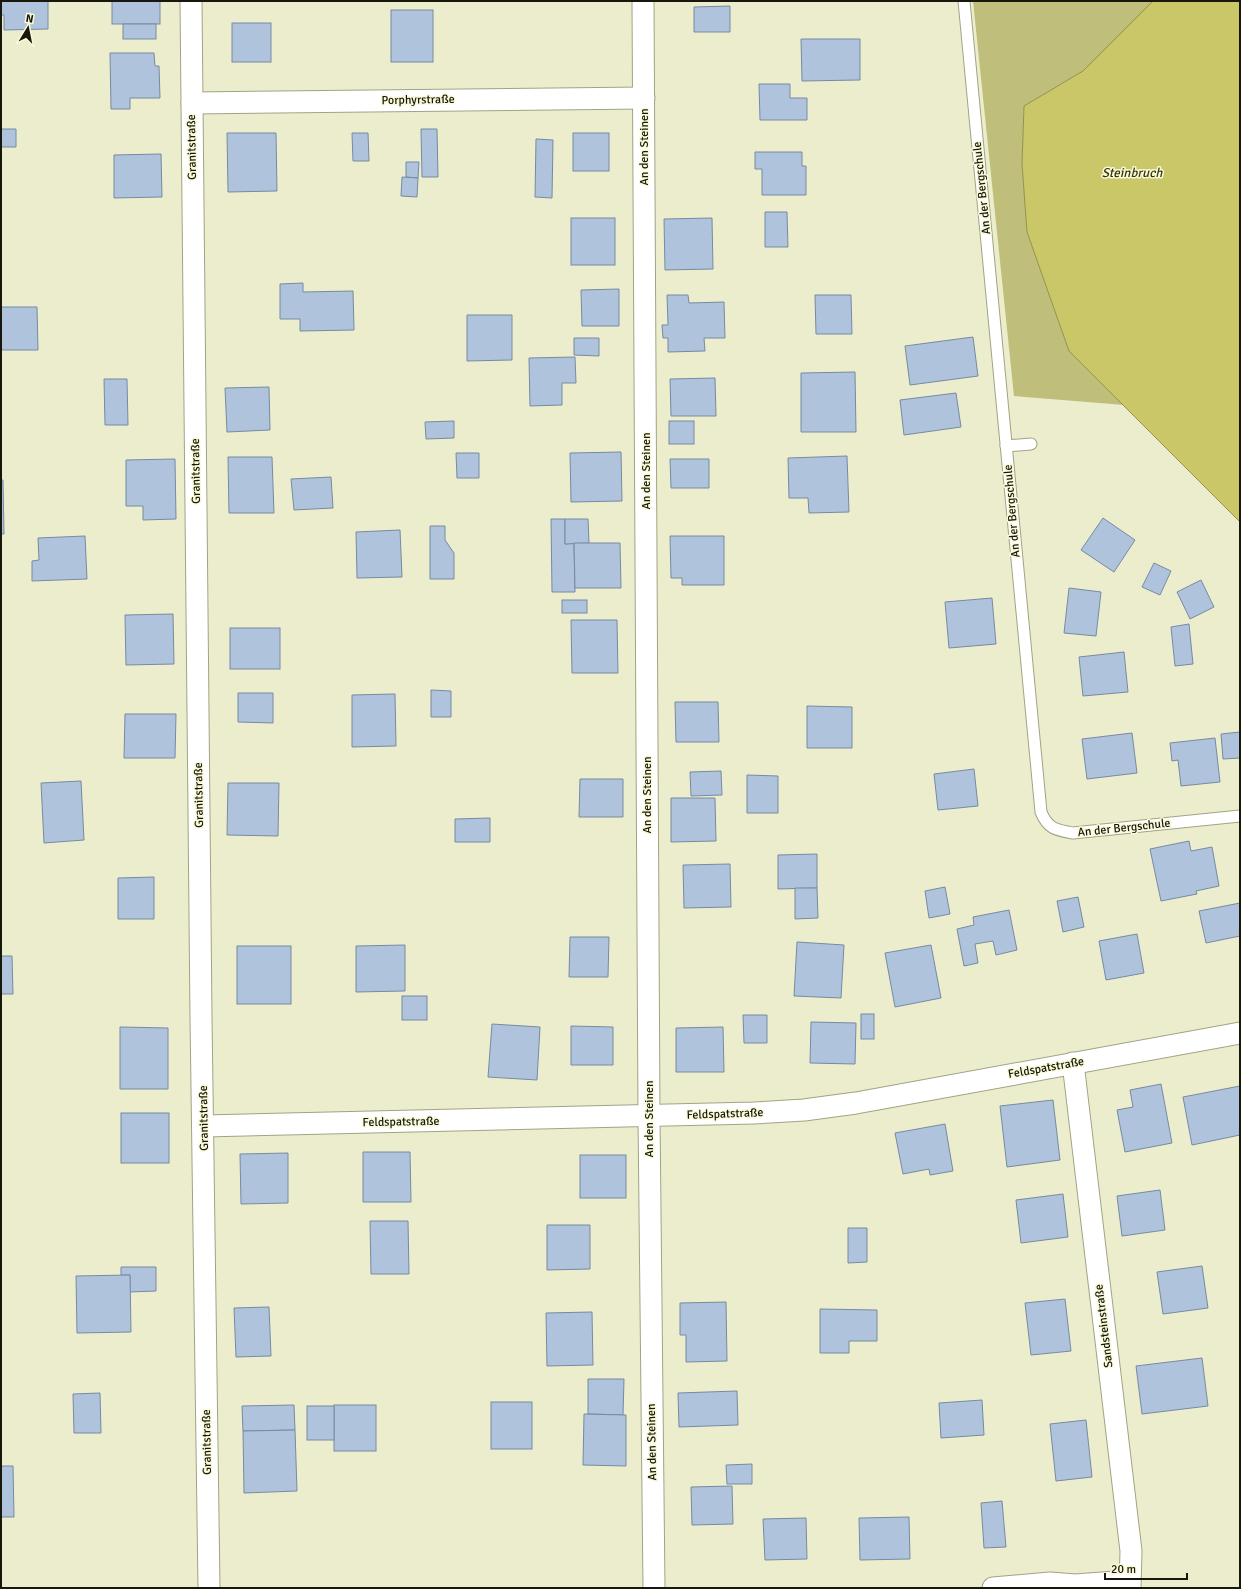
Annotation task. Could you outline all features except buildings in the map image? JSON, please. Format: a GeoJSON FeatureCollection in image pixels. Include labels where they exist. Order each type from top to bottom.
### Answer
{"type":"FeatureCollection","features":[{"type":"Feature","properties":{"kind":"street","name":"Granitstraße"},"geometry":{"type":"LineString","coordinates":[[191,1],[209,1588]]}},
{"type":"Feature","properties":{"kind":"street","name":"An den Steinen"},"geometry":{"type":"LineString","coordinates":[[643,1],[649,1116],[654,1588]]}},
{"type":"Feature","properties":{"kind":"street","name":"Porphyrstraße"},"geometry":{"type":"LineString","coordinates":[[192,103],[644,98]]}},
{"type":"Feature","properties":{"kind":"street","name":"Feldspatstraße"},"geometry":{"type":"LineString","coordinates":[[204,1126],[649,1116],[804,1110],[856,1103],[1240,1033]]}},
{"type":"Feature","properties":{"kind":"street","name":"Sandsteinstraße"},"geometry":{"type":"LineString","coordinates":[[1073,1064],[1131,1551],[1130,1584]]}},
{"type":"Feature","properties":{"kind":"street"},"geometry":{"type":"LineString","coordinates":[[993,1588],[1050,1583],[1075,1585],[1130,1584]]}},
{"type":"Feature","properties":{"kind":"lane","name":"An der Bergschule"},"geometry":{"type":"LineString","coordinates":[[964,1],[1025,660],[1041,812],[1046,823],[1057,831],[1073,833],[1240,816]]}},
{"type":"Feature","properties":{"kind":"lane"},"geometry":{"type":"LineString","coordinates":[[1006,446],[1031,444]]}},
{"type":"Feature","properties":{"kind":"shaded area"},"geometry":{"type":"Polygon","coordinates":[[[973,1],[1153,1],[1083,71],[1024,106],[1022,164],[1027,232],[1069,351],[1124,405],[1014,396],[973,1]]]}},
{"type":"Feature","properties":{"kind":"water","name":"Steinbruch"},"geometry":{"type":"Polygon","coordinates":[[[1153,1],[1240,1],[1240,522],[1069,351],[1027,232],[1022,164],[1024,106],[1083,71],[1153,1]]]}}]}
